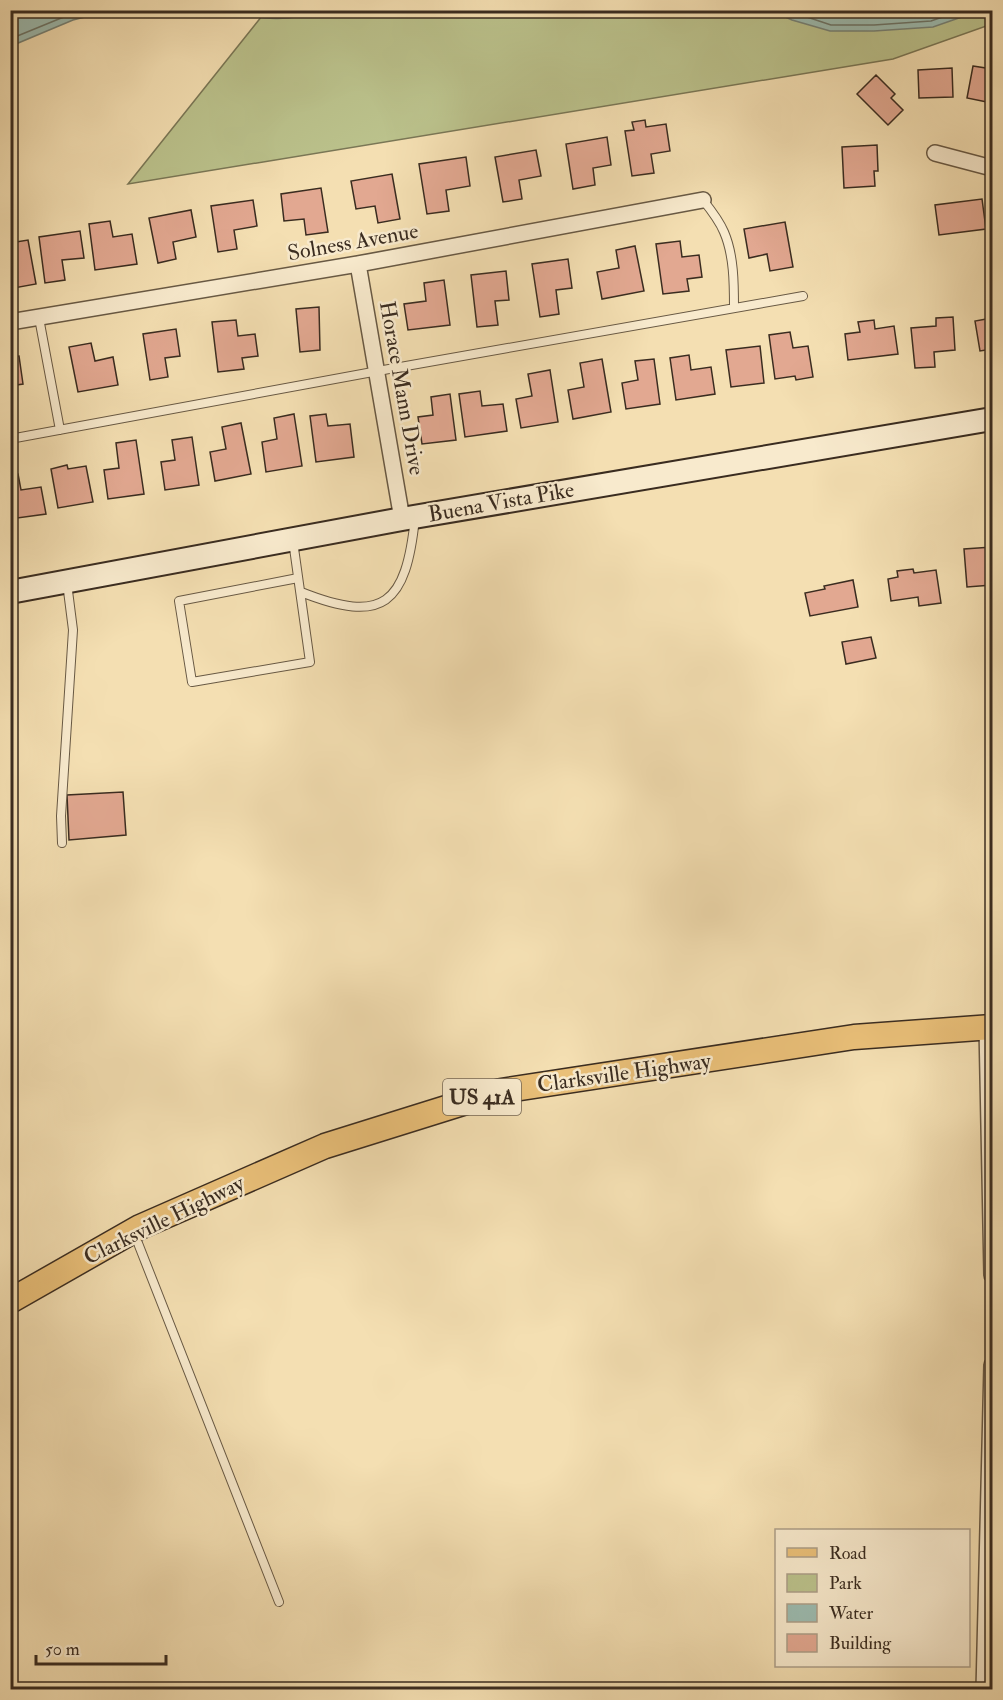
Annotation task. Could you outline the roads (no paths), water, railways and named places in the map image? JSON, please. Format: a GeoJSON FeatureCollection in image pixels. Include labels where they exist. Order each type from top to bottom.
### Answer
{"type":"FeatureCollection","features":[{"type":"Feature","properties":{"kind":"main road","name":"Buena Vista Pike"},"geometry":{"type":"LineString","coordinates":[[10,592],[409,518],[993,419]]}},
{"type":"Feature","properties":{"kind":"main road","name":"Clarksville Highway"},"geometry":{"type":"LineString","coordinates":[[10,1302],[133,1231],[324,1146],[501,1091],[854,1037],[990,1027]]}},
{"type":"Feature","properties":{"kind":"street"},"geometry":{"type":"LineString","coordinates":[[935,153],[993,168]]}},
{"type":"Feature","properties":{"kind":"street","name":"Solness Avenue"},"geometry":{"type":"LineString","coordinates":[[10,322],[358,264],[703,200]]}},
{"type":"Feature","properties":{"kind":"street","name":"Horace Mann Drive"},"geometry":{"type":"LineString","coordinates":[[358,264],[376,371],[409,518]]}},
{"type":"Feature","properties":{"kind":"street"},"geometry":{"type":"LineString","coordinates":[[990,1027],[993,1275]]}},
{"type":"Feature","properties":{"kind":"street"},"geometry":{"type":"LineString","coordinates":[[984,1689],[993,1365]]}},
{"type":"Feature","properties":{"kind":"lane"},"geometry":{"type":"LineString","coordinates":[[703,200],[725,234],[730,259],[734,308]]}},
{"type":"Feature","properties":{"kind":"lane"},"geometry":{"type":"LineString","coordinates":[[10,439],[376,371],[803,296]]}},
{"type":"Feature","properties":{"kind":"lane"},"geometry":{"type":"LineString","coordinates":[[39,318],[60,430]]}},
{"type":"Feature","properties":{"kind":"lane"},"geometry":{"type":"LineString","coordinates":[[300,592],[325,602],[358,608],[373,606],[384,601],[395,592],[404,575],[412,548],[409,518]]}},
{"type":"Feature","properties":{"kind":"lane"},"geometry":{"type":"LineString","coordinates":[[293,540],[310,662],[192,682],[179,601],[298,578]]}},
{"type":"Feature","properties":{"kind":"lane"},"geometry":{"type":"LineString","coordinates":[[62,843],[61,816],[73,630],[67,582]]}},
{"type":"Feature","properties":{"kind":"lane"},"geometry":{"type":"LineString","coordinates":[[133,1231],[279,1602]]}},
{"type":"Feature","properties":{"kind":"water"},"geometry":{"type":"Polygon","coordinates":[[[11,10],[109,11],[73,20],[11,46],[11,10]]]}},
{"type":"Feature","properties":{"kind":"water"},"geometry":{"type":"Polygon","coordinates":[[[229,11],[326,11],[301,16],[266,18],[229,11]]]}},
{"type":"Feature","properties":{"kind":"water"},"geometry":{"type":"Polygon","coordinates":[[[772,11],[979,11],[933,27],[830,31],[792,20],[772,11]]]}}]}
